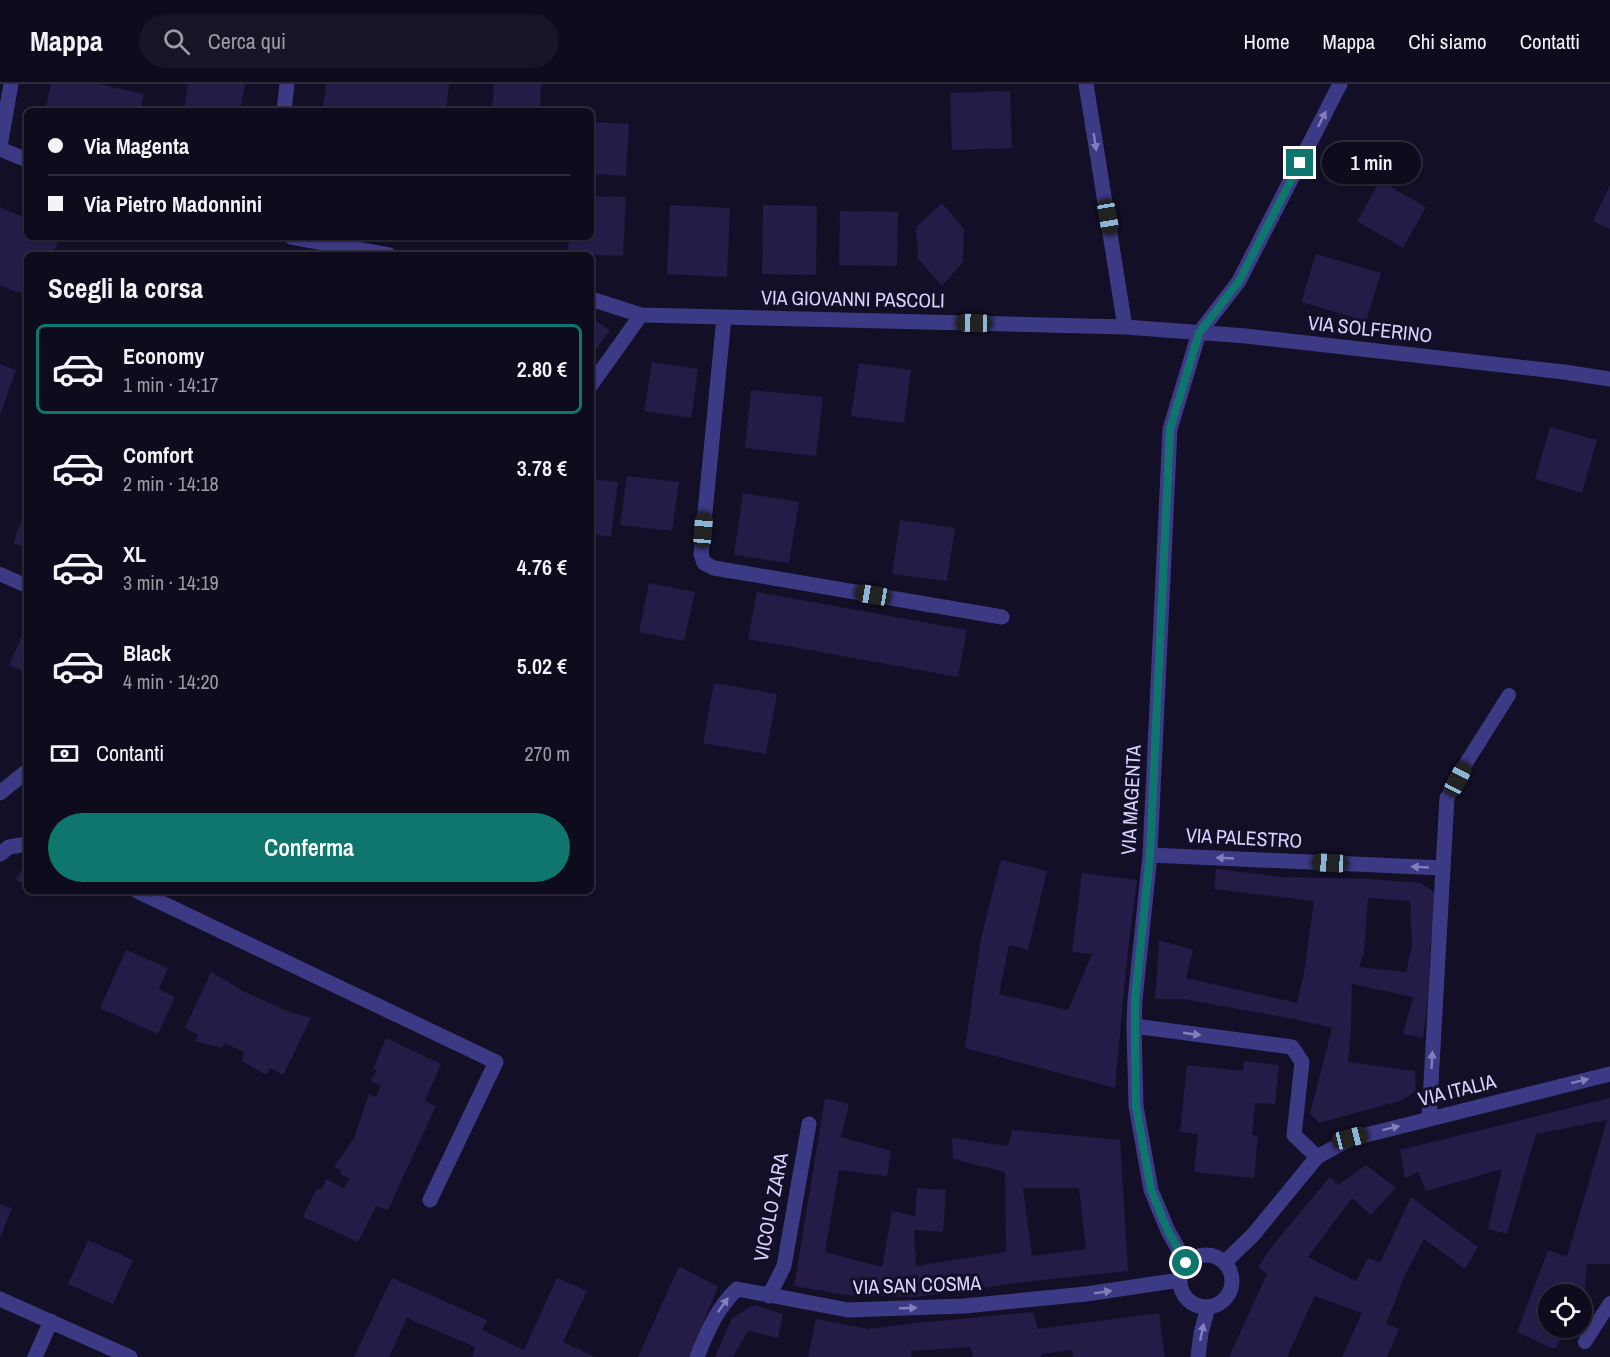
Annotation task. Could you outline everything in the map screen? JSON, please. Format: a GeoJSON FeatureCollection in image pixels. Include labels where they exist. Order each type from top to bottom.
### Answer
{"type":"FeatureCollection","features":[{"type":"Feature","properties":{"kind":"street"},"geometry":{"type":"LineString","coordinates":[[11,84],[0,147],[24,159]]}},
{"type":"Feature","properties":{"kind":"street"},"geometry":{"type":"LineString","coordinates":[[284,108],[287,84]]}},
{"type":"Feature","properties":{"kind":"street"},"geometry":{"type":"LineString","coordinates":[[1086,84],[1125,327]]}},
{"type":"Feature","properties":{"kind":"street"},"geometry":{"type":"LineString","coordinates":[[1199,333],[1239,281],[1340,84]]}},
{"type":"Feature","properties":{"kind":"street"},"geometry":{"type":"LineString","coordinates":[[307,240],[373,252]]}},
{"type":"Feature","properties":{"kind":"street","name":"VIA GIOVANNI PASCOLI"},"geometry":{"type":"LineString","coordinates":[[594,300],[640,315],[1125,327]]}},
{"type":"Feature","properties":{"kind":"street"},"geometry":{"type":"LineString","coordinates":[[594,381],[640,315]]}},
{"type":"Feature","properties":{"kind":"street"},"geometry":{"type":"LineString","coordinates":[[724,317],[701,554],[704,563],[714,568],[1002,617]]}},
{"type":"Feature","properties":{"kind":"street","name":"VIA SOLFERINO"},"geometry":{"type":"LineString","coordinates":[[1125,327],[1257,337],[1610,379]]}},
{"type":"Feature","properties":{"kind":"street","name":"VIA MAGENTA"},"geometry":{"type":"LineString","coordinates":[[1186,1263],[1168,1231],[1151,1190],[1136,1106],[1134,1026],[1150,855],[1170,429],[1199,333]]}},
{"type":"Feature","properties":{"kind":"street"},"geometry":{"type":"LineString","coordinates":[[0,793],[24,773]]}},
{"type":"Feature","properties":{"kind":"street"},"geometry":{"type":"LineString","coordinates":[[1429,1119],[1447,798]]}},
{"type":"Feature","properties":{"kind":"street"},"geometry":{"type":"LineString","coordinates":[[0,854],[9,847],[24,844]]}},
{"type":"Feature","properties":{"kind":"street","name":"VIA PALESTRO"},"geometry":{"type":"LineString","coordinates":[[1150,855],[1443,868]]}},
{"type":"Feature","properties":{"kind":"street"},"geometry":{"type":"LineString","coordinates":[[143,894],[496,1062],[430,1200]]}},
{"type":"Feature","properties":{"kind":"street"},"geometry":{"type":"LineString","coordinates":[[1134,1026],[1292,1047],[1302,1062],[1294,1135],[1317,1157],[1253,1235],[1225,1262]]}},
{"type":"Feature","properties":{"kind":"street","name":"VIA ITALIA"},"geometry":{"type":"LineString","coordinates":[[1317,1157],[1350,1138],[1610,1074]]}},
{"type":"Feature","properties":{"kind":"street","name":"VICOLO ZARA"},"geometry":{"type":"LineString","coordinates":[[769,1296],[784,1266],[809,1124]]}},
{"type":"Feature","properties":{"kind":"street"},"geometry":{"type":"LineString","coordinates":[[1210,1254],[1225,1262],[1231,1269],[1233,1277],[1230,1294],[1216,1306],[1199,1306],[1191,1303],[1180,1288],[1182,1271],[1186,1263],[1201,1255],[1210,1254]]}},
{"type":"Feature","properties":{"kind":"street","name":"VIA SAN COSMA"},"geometry":{"type":"LineString","coordinates":[[697,1357],[708,1330],[724,1301],[736,1289],[848,1310],[964,1306],[1086,1294],[1180,1280]]}},
{"type":"Feature","properties":{"kind":"street"},"geometry":{"type":"LineString","coordinates":[[0,1299],[130,1357]]}},
{"type":"Feature","properties":{"kind":"street"},"geometry":{"type":"LineString","coordinates":[[1198,1357],[1208,1307]]}},
{"type":"Feature","properties":{"kind":"street"},"geometry":{"type":"LineString","coordinates":[[35,1357],[51,1321]]}},
{"type":"Feature","properties":{"kind":"lane"},"geometry":{"type":"LineString","coordinates":[[0,574],[24,585]]}},
{"type":"Feature","properties":{"kind":"lane"},"geometry":{"type":"LineString","coordinates":[[1447,798],[1509,695]]}},
{"type":"Feature","properties":{"kind":"lane"},"geometry":{"type":"LineString","coordinates":[[1585,1342],[1610,1303]]}},
{"type":"Feature","properties":{"kind":"building"},"geometry":{"type":"Polygon","coordinates":[[[51,84],[98,84],[144,94],[141,108],[46,108],[51,84]]]}},
{"type":"Feature","properties":{"kind":"building"},"geometry":{"type":"Polygon","coordinates":[[[188,84],[245,84],[241,108],[184,108],[188,84]]]}},
{"type":"Feature","properties":{"kind":"building"},"geometry":{"type":"Polygon","coordinates":[[[326,84],[449,84],[446,108],[323,107],[326,84]]]}},
{"type":"Feature","properties":{"kind":"building"},"geometry":{"type":"Polygon","coordinates":[[[494,84],[541,84],[540,108],[492,108],[494,84]]]}},
{"type":"Feature","properties":{"kind":"building"},"geometry":{"type":"Polygon","coordinates":[[[1010,91],[1012,148],[952,150],[950,93],[1010,91]]]}},
{"type":"Feature","properties":{"kind":"building"},"geometry":{"type":"Polygon","coordinates":[[[594,122],[629,124],[626,176],[594,174],[594,122]]]}},
{"type":"Feature","properties":{"kind":"building"},"geometry":{"type":"Polygon","coordinates":[[[1380,181],[1426,207],[1403,248],[1357,221],[1380,181]]]}},
{"type":"Feature","properties":{"kind":"building"},"geometry":{"type":"Polygon","coordinates":[[[1610,185],[1610,229],[1593,221],[1610,185]]]}},
{"type":"Feature","properties":{"kind":"building"},"geometry":{"type":"Polygon","coordinates":[[[594,196],[626,197],[623,256],[594,255],[594,252],[568,252],[569,240],[594,240],[594,196]]]}},
{"type":"Feature","properties":{"kind":"building"},"geometry":{"type":"Polygon","coordinates":[[[942,203],[964,229],[963,262],[942,286],[918,259],[916,227],[942,203]]]}},
{"type":"Feature","properties":{"kind":"building"},"geometry":{"type":"Polygon","coordinates":[[[670,205],[730,208],[727,277],[667,274],[670,205]]]}},
{"type":"Feature","properties":{"kind":"building"},"geometry":{"type":"Polygon","coordinates":[[[763,205],[817,206],[816,275],[762,274],[763,205]]]}},
{"type":"Feature","properties":{"kind":"building"},"geometry":{"type":"Polygon","coordinates":[[[0,207],[24,218],[24,240],[59,240],[53,252],[24,252],[24,295],[0,285],[0,207]]]}},
{"type":"Feature","properties":{"kind":"building"},"geometry":{"type":"Polygon","coordinates":[[[840,211],[898,212],[897,266],[839,265],[840,211]]]}},
{"type":"Feature","properties":{"kind":"building"},"geometry":{"type":"Polygon","coordinates":[[[1316,254],[1381,273],[1366,321],[1301,302],[1316,254]]]}},
{"type":"Feature","properties":{"kind":"building"},"geometry":{"type":"Polygon","coordinates":[[[594,320],[610,330],[594,353],[594,320]]]}},
{"type":"Feature","properties":{"kind":"building"},"geometry":{"type":"Polygon","coordinates":[[[652,362],[698,369],[691,418],[644,411],[652,362]]]}},
{"type":"Feature","properties":{"kind":"building"},"geometry":{"type":"Polygon","coordinates":[[[859,363],[911,370],[904,423],[851,416],[859,363]]]}},
{"type":"Feature","properties":{"kind":"building"},"geometry":{"type":"Polygon","coordinates":[[[0,364],[16,370],[0,415],[0,364]]]}},
{"type":"Feature","properties":{"kind":"building"},"geometry":{"type":"Polygon","coordinates":[[[751,390],[823,397],[816,456],[745,448],[751,390]]]}},
{"type":"Feature","properties":{"kind":"building"},"geometry":{"type":"Polygon","coordinates":[[[1550,427],[1597,440],[1582,493],[1535,479],[1550,427]]]}},
{"type":"Feature","properties":{"kind":"building"},"geometry":{"type":"Polygon","coordinates":[[[627,476],[679,482],[672,531],[620,525],[627,476]]]}},
{"type":"Feature","properties":{"kind":"building"},"geometry":{"type":"Polygon","coordinates":[[[594,479],[618,482],[611,537],[594,534],[594,479]]]}},
{"type":"Feature","properties":{"kind":"building"},"geometry":{"type":"Polygon","coordinates":[[[743,493],[799,502],[789,563],[734,555],[743,493]]]}},
{"type":"Feature","properties":{"kind":"building"},"geometry":{"type":"Polygon","coordinates":[[[24,515],[24,547],[13,543],[24,515]]]}},
{"type":"Feature","properties":{"kind":"building"},"geometry":{"type":"Polygon","coordinates":[[[900,520],[955,528],[947,581],[892,574],[900,520]]]}},
{"type":"Feature","properties":{"kind":"building"},"geometry":{"type":"Polygon","coordinates":[[[649,583],[695,592],[684,641],[639,632],[649,583]]]}},
{"type":"Feature","properties":{"kind":"building"},"geometry":{"type":"Polygon","coordinates":[[[757,592],[967,630],[958,677],[748,639],[757,592]]]}},
{"type":"Feature","properties":{"kind":"building"},"geometry":{"type":"Polygon","coordinates":[[[24,631],[24,672],[9,665],[24,631]]]}},
{"type":"Feature","properties":{"kind":"building"},"geometry":{"type":"Polygon","coordinates":[[[714,683],[777,694],[766,754],[703,743],[714,683]]]}},
{"type":"Feature","properties":{"kind":"building"},"geometry":{"type":"Polygon","coordinates":[[[1001,860],[1047,871],[1028,950],[1009,945],[999,994],[1068,1010],[1092,954],[1072,952],[1082,873],[1137,880],[1115,1088],[965,1048],[981,938],[1001,860]]]}},
{"type":"Feature","properties":{"kind":"building"},"geometry":{"type":"Polygon","coordinates":[[[24,866],[24,884],[16,880],[24,866]]]}},
{"type":"Feature","properties":{"kind":"building"},"geometry":{"type":"Polygon","coordinates":[[[1216,869],[1282,877],[1420,883],[1437,894],[1423,1038],[1403,1034],[1413,997],[1352,984],[1348,1062],[1415,1071],[1416,1090],[1403,1100],[1319,1123],[1310,1114],[1332,1028],[1183,999],[1155,999],[1159,940],[1193,950],[1186,978],[1297,1003],[1304,973],[1314,901],[1214,889],[1216,869]],[[1368,898],[1364,953],[1359,967],[1406,972],[1412,946],[1410,901],[1368,898]]]}},
{"type":"Feature","properties":{"kind":"building"},"geometry":{"type":"Polygon","coordinates":[[[126,950],[168,968],[159,989],[175,997],[158,1034],[100,1008],[126,950]]]}},
{"type":"Feature","properties":{"kind":"building"},"geometry":{"type":"Polygon","coordinates":[[[211,972],[245,992],[289,1012],[311,1018],[283,1075],[270,1068],[266,1075],[242,1061],[244,1052],[224,1043],[222,1048],[195,1041],[198,1035],[185,1028],[211,972]]]}},
{"type":"Feature","properties":{"kind":"building"},"geometry":{"type":"Polygon","coordinates":[[[386,1038],[441,1064],[425,1101],[436,1106],[388,1210],[376,1206],[358,1242],[303,1217],[317,1188],[321,1190],[326,1179],[344,1188],[350,1179],[340,1174],[341,1170],[334,1167],[354,1138],[369,1094],[376,1097],[381,1086],[371,1081],[377,1070],[373,1069],[386,1038]]]}},
{"type":"Feature","properties":{"kind":"building"},"geometry":{"type":"Polygon","coordinates":[[[1244,1061],[1279,1065],[1275,1104],[1255,1103],[1252,1135],[1258,1136],[1254,1178],[1194,1172],[1198,1134],[1180,1132],[1187,1065],[1243,1071],[1244,1061]]]}},
{"type":"Feature","properties":{"kind":"building"},"geometry":{"type":"Polygon","coordinates":[[[825,1098],[849,1104],[841,1137],[891,1151],[887,1176],[839,1170],[825,1252],[882,1267],[892,1211],[915,1216],[917,1188],[946,1190],[943,1232],[914,1230],[916,1266],[1006,1252],[1005,1172],[953,1159],[952,1138],[1008,1146],[1012,1130],[1120,1140],[1128,1271],[915,1297],[845,1295],[794,1286],[825,1098]],[[1023,1188],[1032,1256],[1086,1249],[1079,1188],[1023,1188]]]}},
{"type":"Feature","properties":{"kind":"building"},"geometry":{"type":"Polygon","coordinates":[[[1610,1098],[1610,1264],[1587,1264],[1585,1284],[1538,1284],[1538,1338],[1563,1338],[1554,1349],[1517,1332],[1548,1250],[1567,1257],[1607,1120],[1536,1134],[1507,1234],[1488,1229],[1502,1169],[1426,1191],[1418,1172],[1405,1178],[1400,1150],[1610,1098]]]}},
{"type":"Feature","properties":{"kind":"building"},"geometry":{"type":"Polygon","coordinates":[[[1366,1165],[1396,1188],[1371,1215],[1352,1198],[1308,1257],[1356,1281],[1368,1258],[1380,1263],[1411,1197],[1478,1247],[1465,1269],[1424,1239],[1405,1275],[1386,1324],[1399,1329],[1387,1357],[1342,1357],[1362,1313],[1315,1296],[1287,1357],[1229,1357],[1267,1274],[1258,1267],[1273,1245],[1330,1177],[1338,1185],[1366,1165]]]}},
{"type":"Feature","properties":{"kind":"building"},"geometry":{"type":"Polygon","coordinates":[[[0,1204],[12,1208],[0,1238],[0,1204]]]}},
{"type":"Feature","properties":{"kind":"building"},"geometry":{"type":"Polygon","coordinates":[[[88,1240],[133,1260],[113,1304],[68,1284],[88,1240]]]}},
{"type":"Feature","properties":{"kind":"building"},"geometry":{"type":"Polygon","coordinates":[[[679,1266],[718,1287],[689,1357],[638,1357],[679,1266]]]}},
{"type":"Feature","properties":{"kind":"building"},"geometry":{"type":"Polygon","coordinates":[[[392,1278],[487,1320],[482,1330],[524,1350],[557,1278],[587,1291],[563,1342],[595,1357],[472,1357],[475,1347],[407,1318],[389,1357],[354,1357],[392,1278]]]}},
{"type":"Feature","properties":{"kind":"building"},"geometry":{"type":"Polygon","coordinates":[[[754,1305],[783,1314],[778,1338],[748,1331],[733,1357],[715,1357],[732,1318],[754,1305]]]}},
{"type":"Feature","properties":{"kind":"building"},"geometry":{"type":"Polygon","coordinates":[[[1033,1312],[1038,1329],[1159,1313],[1165,1357],[1073,1357],[1072,1350],[1041,1354],[1041,1357],[973,1357],[970,1347],[911,1351],[912,1357],[808,1357],[816,1319],[869,1329],[1033,1312]]]}},
{"type":"Feature","properties":{"kind":"route"},"geometry":{"type":"LineString","coordinates":[[1186,1263],[1168,1231],[1151,1190],[1136,1106],[1134,1026],[1150,855],[1170,429],[1199,333],[1239,281],[1300,163]]}}]}
